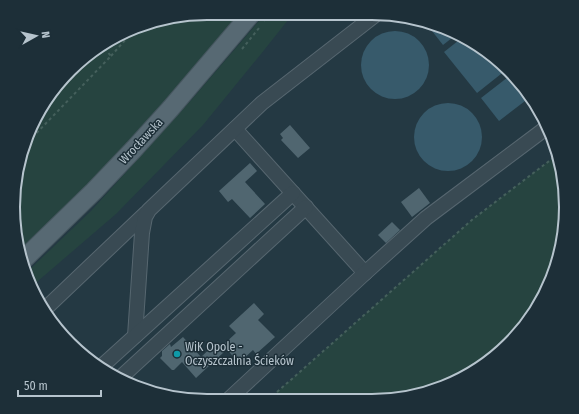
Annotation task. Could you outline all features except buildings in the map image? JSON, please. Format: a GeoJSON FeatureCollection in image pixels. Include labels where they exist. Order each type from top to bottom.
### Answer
{"type":"FeatureCollection","features":[{"type":"Feature","properties":{"kind":"main road","name":"Wrocławska"},"geometry":{"type":"LineString","coordinates":[[27,257],[94,191],[134,149],[246,20]]}},
{"type":"Feature","properties":{"kind":"lane"},"geometry":{"type":"LineString","coordinates":[[49,306],[262,103],[369,20]]}},
{"type":"Feature","properties":{"kind":"lane"},"geometry":{"type":"LineString","coordinates":[[235,129],[365,273]]}},
{"type":"Feature","properties":{"kind":"lane"},"geometry":{"type":"LineString","coordinates":[[234,394],[426,218],[543,130]]}},
{"type":"Feature","properties":{"kind":"lane"},"geometry":{"type":"LineString","coordinates":[[105,363],[293,193]]}},
{"type":"Feature","properties":{"kind":"lane"},"geometry":{"type":"LineString","coordinates":[[124,375],[306,207]]}},
{"type":"Feature","properties":{"kind":"lane"},"geometry":{"type":"LineString","coordinates":[[135,336],[142,233],[145,217],[149,210]]}},
{"type":"Feature","properties":{"kind":"path"},"geometry":{"type":"LineString","coordinates":[[34,136],[128,37]]}},
{"type":"Feature","properties":{"kind":"path"},"geometry":{"type":"LineString","coordinates":[[106,50],[111,56]]}},
{"type":"Feature","properties":{"kind":"path"},"geometry":{"type":"LineString","coordinates":[[275,394],[468,223],[553,158]]}},
{"type":"Feature","properties":{"kind":"green space"},"geometry":{"type":"Polygon","coordinates":[[[195,20],[237,20],[135,136],[49,223],[24,245],[20,219],[20,195],[26,159],[39,124],[66,84],[93,59],[113,45],[135,34],[159,26],[195,20]]]}},
{"type":"Feature","properties":{"kind":"green space"},"geometry":{"type":"Polygon","coordinates":[[[260,20],[288,20],[203,125],[116,214],[36,283],[31,269],[91,211],[193,98],[260,20]]]}},
{"type":"Feature","properties":{"kind":"green space"},"geometry":{"type":"Polygon","coordinates":[[[553,158],[559,195],[559,219],[553,255],[545,279],[534,300],[513,330],[495,348],[455,375],[420,388],[384,394],[275,394],[473,219],[553,158]]]}},
{"type":"Feature","properties":{"kind":"water"},"geometry":{"type":"Polygon","coordinates":[[[431,30],[452,38],[443,45],[431,30]]]}},
{"type":"Feature","properties":{"kind":"water"},"geometry":{"type":"Polygon","coordinates":[[[395,31],[408,34],[419,41],[426,52],[429,65],[426,78],[419,89],[408,96],[395,99],[382,96],[371,89],[364,78],[361,65],[364,52],[371,41],[382,34],[395,31]]]}},
{"type":"Feature","properties":{"kind":"water"},"geometry":{"type":"Polygon","coordinates":[[[458,41],[486,59],[502,73],[477,93],[444,52],[458,41]]]}},
{"type":"Feature","properties":{"kind":"water"},"geometry":{"type":"Polygon","coordinates":[[[507,78],[525,101],[499,121],[481,98],[507,78]]]}},
{"type":"Feature","properties":{"kind":"water"},"geometry":{"type":"Polygon","coordinates":[[[448,103],[461,106],[472,113],[479,124],[482,137],[479,150],[472,161],[461,168],[448,171],[435,168],[424,161],[417,150],[414,137],[417,124],[424,113],[435,106],[448,103]]]}},
{"type":"Feature","properties":{"kind":"place","name":"WiK Opole - Oczyszczalnia Ścieków"},"geometry":{"type":"Point","coordinates":[177,354]}}]}
